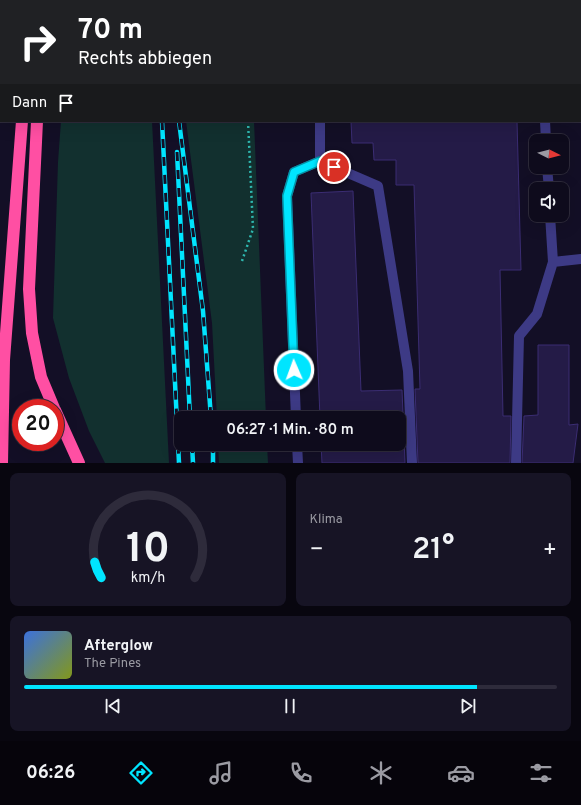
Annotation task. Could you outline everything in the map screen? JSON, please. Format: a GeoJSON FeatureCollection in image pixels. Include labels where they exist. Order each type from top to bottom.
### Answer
{"type":"FeatureCollection","features":[{"type":"Feature","properties":{"kind":"highway"},"geometry":{"type":"LineString","coordinates":[[2,463],[4,360],[22,122]]}},
{"type":"Feature","properties":{"kind":"highway"},"geometry":{"type":"LineString","coordinates":[[37,122],[29,289],[32,333],[41,377],[51,399]]}},
{"type":"Feature","properties":{"kind":"highway"},"geometry":{"type":"LineString","coordinates":[[64,428],[80,463]]}},
{"type":"Feature","properties":{"kind":"lane"},"geometry":{"type":"LineString","coordinates":[[320,122],[320,161]]}},
{"type":"Feature","properties":{"kind":"lane"},"geometry":{"type":"LineString","coordinates":[[545,122],[546,134]]}},
{"type":"Feature","properties":{"kind":"lane"},"geometry":{"type":"LineString","coordinates":[[296,411],[287,196],[294,172],[320,161],[378,186],[408,371],[412,463]]}},
{"type":"Feature","properties":{"kind":"lane"},"geometry":{"type":"LineString","coordinates":[[516,463],[519,336],[537,314],[552,262],[550,222]]}},
{"type":"Feature","properties":{"kind":"lane"},"geometry":{"type":"LineString","coordinates":[[552,262],[581,259]]}},
{"type":"Feature","properties":{"kind":"lane"},"geometry":{"type":"LineString","coordinates":[[297,451],[298,463]]}},
{"type":"Feature","properties":{"kind":"path"},"geometry":{"type":"LineString","coordinates":[[242,261],[253,229],[248,122]]}},
{"type":"Feature","properties":{"kind":"green space"},"geometry":{"type":"Polygon","coordinates":[[[61,122],[152,122],[169,463],[105,463],[89,431],[69,378],[53,318],[58,162],[61,122]]]}},
{"type":"Feature","properties":{"kind":"green space"},"geometry":{"type":"Polygon","coordinates":[[[186,122],[254,122],[266,411],[217,411],[212,323],[186,122]]]}},
{"type":"Feature","properties":{"kind":"green space"},"geometry":{"type":"Polygon","coordinates":[[[218,451],[267,451],[268,463],[219,463],[218,451]]]}},
{"type":"Feature","properties":{"kind":"building"},"geometry":{"type":"Polygon","coordinates":[[[351,122],[517,122],[521,270],[500,270],[503,416],[511,416],[510,463],[418,463],[415,389],[420,389],[414,185],[396,185],[396,160],[374,160],[373,143],[352,143],[351,122]]]}},
{"type":"Feature","properties":{"kind":"building"},"geometry":{"type":"Polygon","coordinates":[[[353,191],[361,391],[402,390],[403,411],[320,411],[311,193],[353,191]]]}},
{"type":"Feature","properties":{"kind":"building"},"geometry":{"type":"Polygon","coordinates":[[[538,345],[569,345],[569,425],[578,424],[573,463],[522,463],[524,416],[538,415],[538,345]]]}},
{"type":"Feature","properties":{"kind":"building"},"geometry":{"type":"Polygon","coordinates":[[[321,451],[405,451],[405,463],[322,463],[321,451]]]}},
{"type":"Feature","properties":{"kind":"railway"},"geometry":{"type":"LineString","coordinates":[[162,122],[179,463]]}},
{"type":"Feature","properties":{"kind":"railway"},"geometry":{"type":"LineString","coordinates":[[179,122],[203,311],[210,411]]}},
{"type":"Feature","properties":{"kind":"railway"},"geometry":{"type":"LineString","coordinates":[[177,152],[190,411]]}},
{"type":"Feature","properties":{"kind":"railway"},"geometry":{"type":"LineString","coordinates":[[192,451],[193,463]]}},
{"type":"Feature","properties":{"kind":"railway"},"geometry":{"type":"LineString","coordinates":[[213,451],[213,463]]}},
{"type":"Feature","properties":{"kind":"route"},"geometry":{"type":"LineString","coordinates":[[294,370],[287,196],[294,172],[320,161],[334,167]]}}]}
